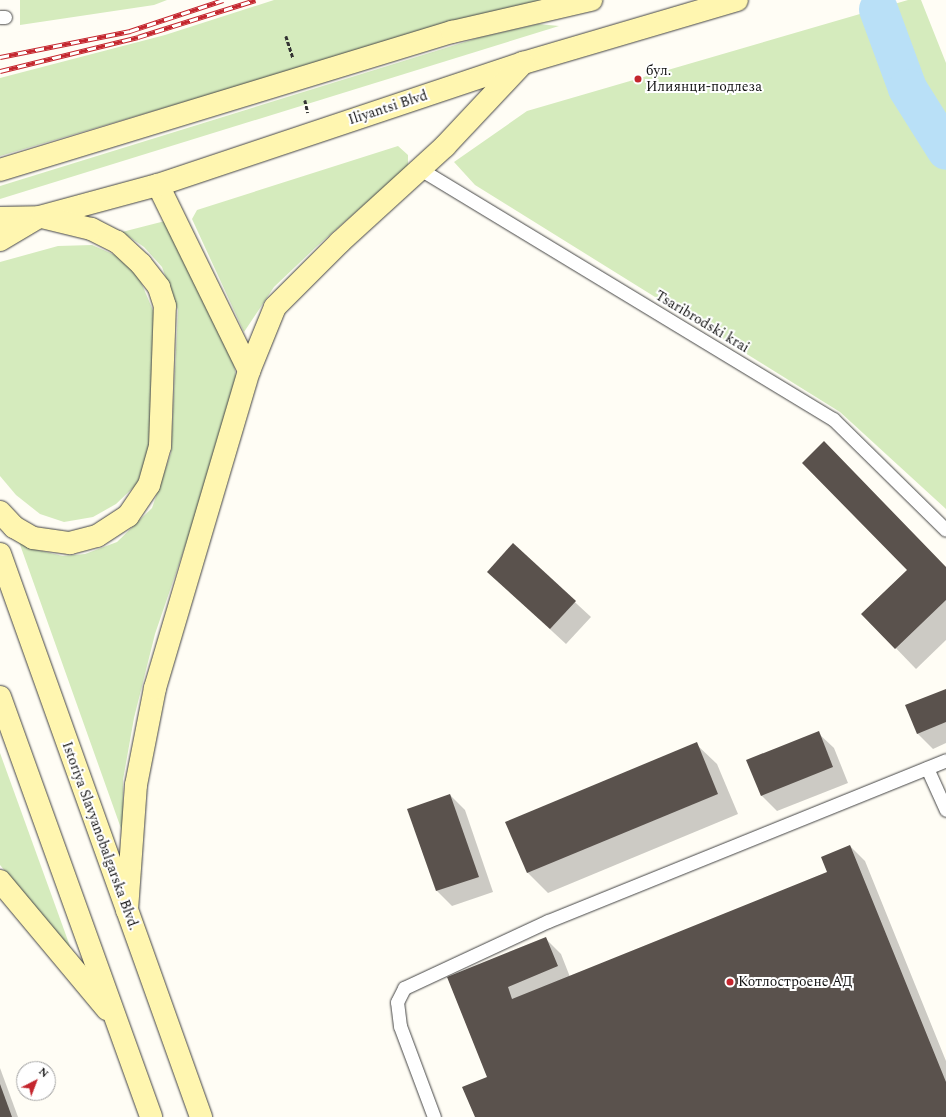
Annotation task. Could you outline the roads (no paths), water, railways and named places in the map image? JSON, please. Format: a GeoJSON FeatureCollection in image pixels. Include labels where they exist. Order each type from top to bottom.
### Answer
{"type":"FeatureCollection","features":[{"type":"Feature","properties":{"kind":"main road"},"geometry":{"type":"LineString","coordinates":[[0,170],[452,32],[591,0]]}},
{"type":"Feature","properties":{"kind":"main road","name":"Iliyantsi Blvd"},"geometry":{"type":"LineString","coordinates":[[0,218],[39,216],[158,185],[523,63],[737,0]]}},
{"type":"Feature","properties":{"kind":"main road"},"geometry":{"type":"LineString","coordinates":[[127,910],[136,785],[155,688],[249,372],[275,307],[340,242],[420,169],[523,63]]}},
{"type":"Feature","properties":{"kind":"main road"},"geometry":{"type":"LineString","coordinates":[[158,185],[249,372]]}},
{"type":"Feature","properties":{"kind":"main road"},"geometry":{"type":"LineString","coordinates":[[0,512],[14,527],[33,538],[70,543],[97,536],[128,516],[149,485],[160,446],[165,306],[159,287],[141,264],[117,242],[91,229],[39,216]]}},
{"type":"Feature","properties":{"kind":"main road","name":"Iliyantsi Blvd"},"geometry":{"type":"LineString","coordinates":[[0,240],[39,216]]}},
{"type":"Feature","properties":{"kind":"main road","name":"Istoriya Slavyanobalgarska Blvd."},"geometry":{"type":"LineString","coordinates":[[0,554],[201,1117]]}},
{"type":"Feature","properties":{"kind":"main road"},"geometry":{"type":"LineString","coordinates":[[0,697],[151,1117]]}},
{"type":"Feature","properties":{"kind":"main road"},"geometry":{"type":"LineString","coordinates":[[0,882],[117,1021]]}},
{"type":"Feature","properties":{"kind":"lane","name":"Tsaribrodski krai"},"geometry":{"type":"LineString","coordinates":[[420,169],[833,419],[946,530]]}},
{"type":"Feature","properties":{"kind":"lane"},"geometry":{"type":"LineString","coordinates":[[434,1117],[400,1026],[397,1002],[404,988],[548,922],[946,760]]}},
{"type":"Feature","properties":{"kind":"lane"},"geometry":{"type":"LineString","coordinates":[[926,768],[946,810]]}},
{"type":"Feature","properties":{"kind":"waterway"},"geometry":{"type":"LineString","coordinates":[[878,9],[907,88],[946,150]]}},
{"type":"Feature","properties":{"kind":"railway"},"geometry":{"type":"LineString","coordinates":[[0,57],[130,31],[223,0]]}},
{"type":"Feature","properties":{"kind":"railway"},"geometry":{"type":"LineString","coordinates":[[0,71],[138,37],[255,0]]}},
{"type":"Feature","properties":{"kind":"place","name":"бул. Илиянци-подлеза"},"geometry":{"type":"Point","coordinates":[638,79]}},
{"type":"Feature","properties":{"kind":"place","name":"Котлостроене АД"},"geometry":{"type":"Point","coordinates":[730,982]}}]}
